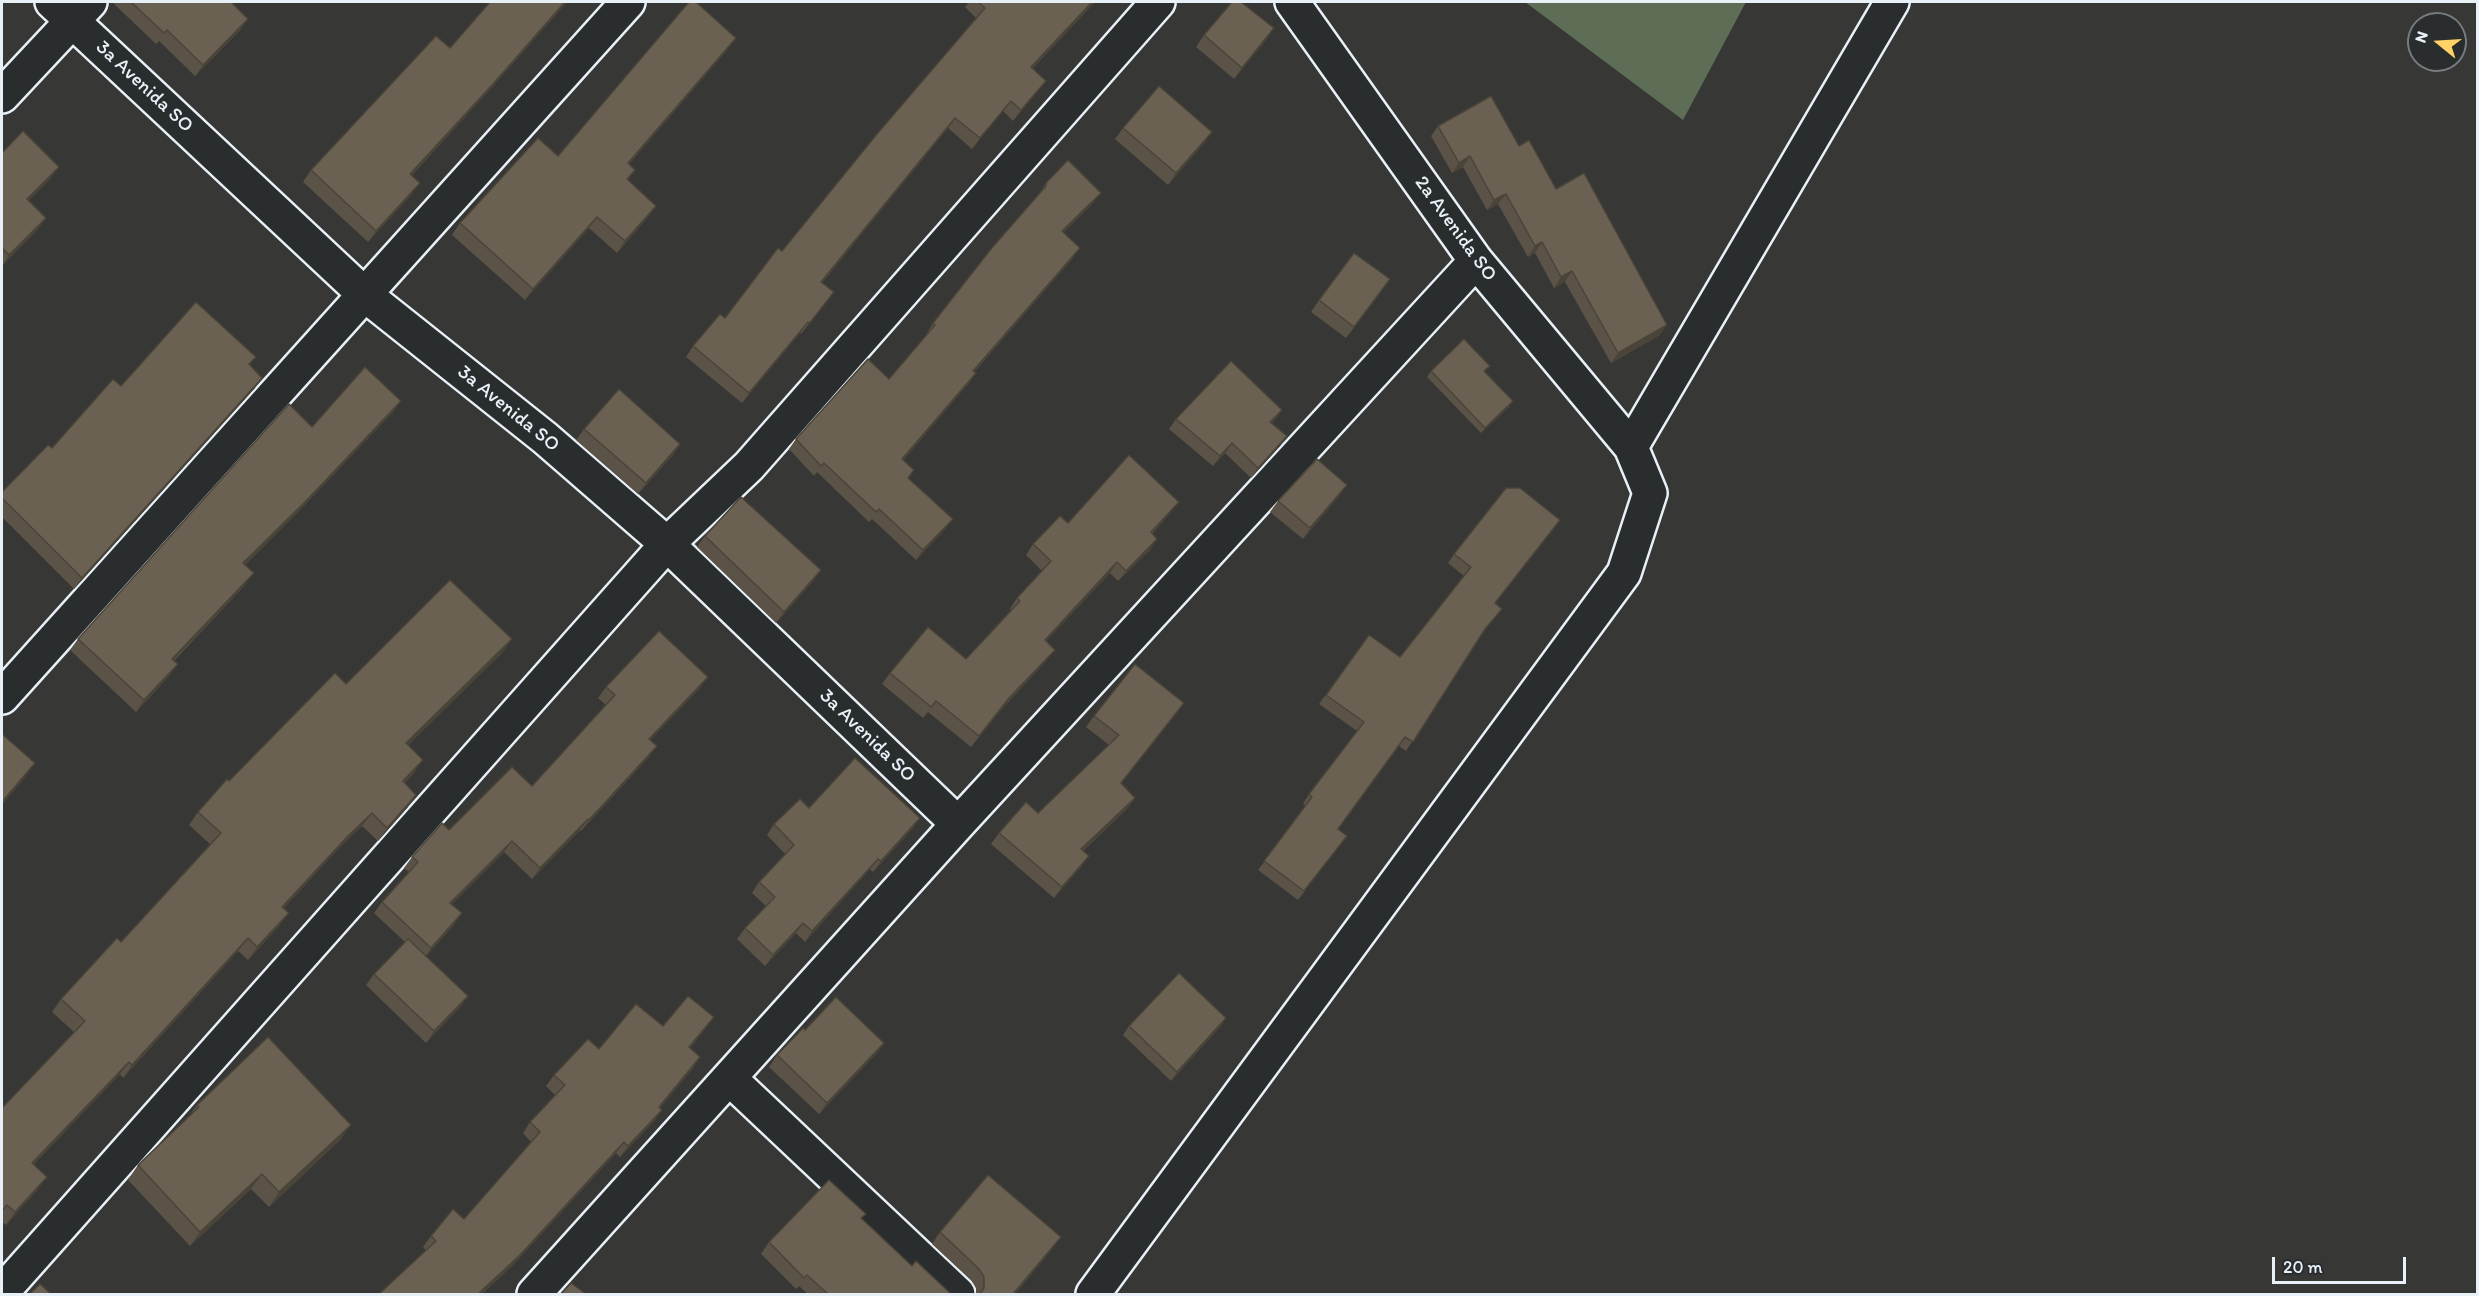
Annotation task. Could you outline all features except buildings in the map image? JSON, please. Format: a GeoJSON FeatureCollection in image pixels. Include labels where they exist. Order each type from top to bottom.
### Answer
{"type":"FeatureCollection","features":[{"type":"Feature","properties":{"kind":"street"},"geometry":{"type":"LineString","coordinates":[[2,697],[628,2]]}},
{"type":"Feature","properties":{"kind":"street"},"geometry":{"type":"LineString","coordinates":[[2,1292],[667,544],[749,466],[1158,2]]}},
{"type":"Feature","properties":{"kind":"street","name":"2a Avenida SO"},"geometry":{"type":"LineString","coordinates":[[1093,1294],[1624,573],[1650,494],[1631,447],[1476,261],[1292,2]]}},
{"type":"Feature","properties":{"kind":"street"},"geometry":{"type":"LineString","coordinates":[[1631,447],[1892,2]]}},
{"type":"Feature","properties":{"kind":"street"},"geometry":{"type":"LineString","coordinates":[[2,96],[72,8]]}},
{"type":"Feature","properties":{"kind":"street","name":"3a Avenida SO"},"geometry":{"type":"LineString","coordinates":[[72,8],[364,294],[545,438],[667,544],[958,824]]}},
{"type":"Feature","properties":{"kind":"street"},"geometry":{"type":"LineString","coordinates":[[534,1294],[958,824],[1476,261]]}},
{"type":"Feature","properties":{"kind":"street"},"geometry":{"type":"LineString","coordinates":[[729,1078],[958,1294]]}},
{"type":"Feature","properties":{"kind":"green space"},"geometry":{"type":"Polygon","coordinates":[[[1525,2],[1746,2],[1683,120],[1525,2]]]}}]}
